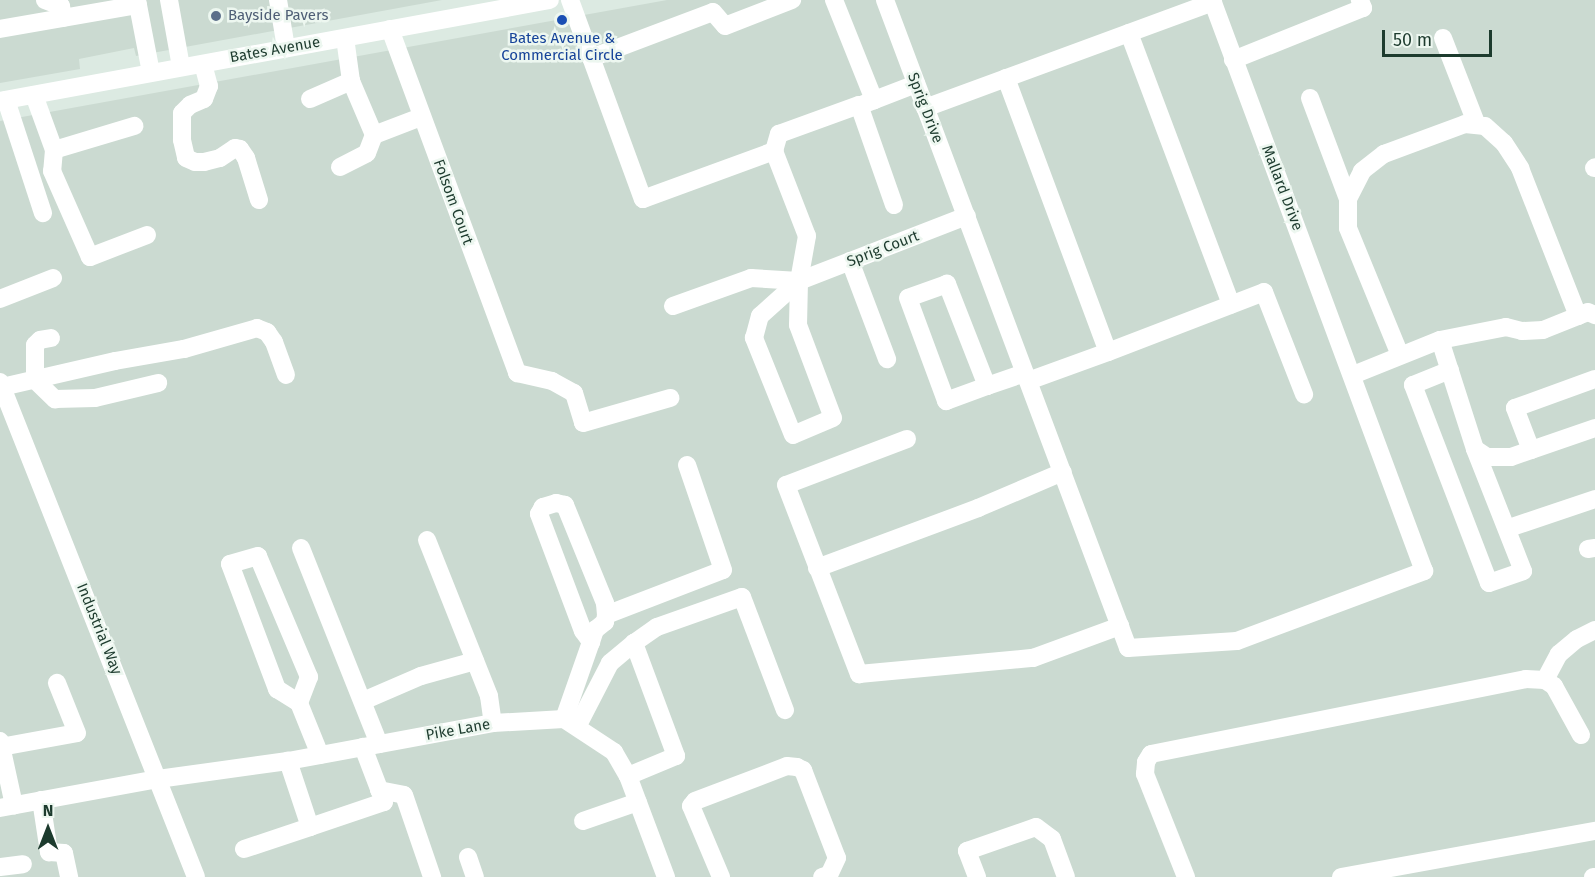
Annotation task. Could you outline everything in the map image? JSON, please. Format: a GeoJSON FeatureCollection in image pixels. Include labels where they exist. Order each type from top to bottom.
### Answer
{"type":"FeatureCollection","features":[{"type":"Feature","properties":{"kind":"street"},"geometry":{"type":"LineString","coordinates":[[45,0],[61,6],[63,18]]}},
{"type":"Feature","properties":{"kind":"street"},"geometry":{"type":"LineString","coordinates":[[169,0],[182,68]]}},
{"type":"Feature","properties":{"kind":"street"},"geometry":{"type":"LineString","coordinates":[[278,0],[286,48]]}},
{"type":"Feature","properties":{"kind":"street","name":"Bates Avenue"},"geometry":{"type":"LineString","coordinates":[[3,100],[546,0]]}},
{"type":"Feature","properties":{"kind":"street"},"geometry":{"type":"LineString","coordinates":[[570,0],[644,199],[774,151]]}},
{"type":"Feature","properties":{"kind":"street"},"geometry":{"type":"LineString","coordinates":[[591,58],[713,12],[725,26],[792,0]]}},
{"type":"Feature","properties":{"kind":"street"},"geometry":{"type":"LineString","coordinates":[[834,0],[867,103],[894,206]]}},
{"type":"Feature","properties":{"kind":"street","name":"Sprig Drive"},"geometry":{"type":"LineString","coordinates":[[885,0],[1120,626]]}},
{"type":"Feature","properties":{"kind":"street"},"geometry":{"type":"LineString","coordinates":[[1233,60],[1363,8],[1360,0]]}},
{"type":"Feature","properties":{"kind":"street"},"geometry":{"type":"LineString","coordinates":[[925,108],[1212,1]]}},
{"type":"Feature","properties":{"kind":"street","name":"Mallard Drive"},"geometry":{"type":"LineString","coordinates":[[1120,626],[1128,648],[1238,641],[1424,571],[1367,424],[1353,375],[1212,1]]}},
{"type":"Feature","properties":{"kind":"street"},"geometry":{"type":"LineString","coordinates":[[0,29],[138,2],[152,73]]}},
{"type":"Feature","properties":{"kind":"street","name":"Folsom Court"},"geometry":{"type":"LineString","coordinates":[[390,29],[517,374],[552,381],[574,393],[583,423],[670,398]]}},
{"type":"Feature","properties":{"kind":"street"},"geometry":{"type":"LineString","coordinates":[[1129,33],[1231,305]]}},
{"type":"Feature","properties":{"kind":"street"},"geometry":{"type":"LineString","coordinates":[[340,167],[367,153],[374,135],[351,81],[345,38]]}},
{"type":"Feature","properties":{"kind":"street"},"geometry":{"type":"LineString","coordinates":[[1443,38],[1477,125]]}},
{"type":"Feature","properties":{"kind":"street"},"geometry":{"type":"LineString","coordinates":[[203,64],[209,86],[204,99],[190,105],[182,113],[182,140],[186,158],[195,162],[204,162],[220,158],[235,148],[240,149],[246,158],[259,200]]}},
{"type":"Feature","properties":{"kind":"street"},"geometry":{"type":"LineString","coordinates":[[1006,78],[1108,352]]}},
{"type":"Feature","properties":{"kind":"street"},"geometry":{"type":"LineString","coordinates":[[310,99],[351,81]]}},
{"type":"Feature","properties":{"kind":"street"},"geometry":{"type":"LineString","coordinates":[[799,281],[760,316],[754,338],[793,435],[833,418],[798,325],[799,281],[807,236],[774,151],[779,134],[916,84]]}},
{"type":"Feature","properties":{"kind":"street"},"geometry":{"type":"LineString","coordinates":[[34,95],[54,150],[52,171],[90,257],[147,236]]}},
{"type":"Feature","properties":{"kind":"street"},"geometry":{"type":"LineString","coordinates":[[1310,99],[1348,199],[1348,228],[1400,355]]}},
{"type":"Feature","properties":{"kind":"street"},"geometry":{"type":"LineString","coordinates":[[3,100],[9,140],[43,213]]}},
{"type":"Feature","properties":{"kind":"street"},"geometry":{"type":"LineString","coordinates":[[374,135],[421,117]]}},
{"type":"Feature","properties":{"kind":"street"},"geometry":{"type":"LineString","coordinates":[[1348,199],[1362,171],[1384,154],[1466,124],[1485,126],[1504,143],[1520,168],[1587,315],[1543,330],[1522,331],[1506,327],[1440,340],[1353,375]]}},
{"type":"Feature","properties":{"kind":"street"},"geometry":{"type":"LineString","coordinates":[[54,150],[134,126]]}},
{"type":"Feature","properties":{"kind":"street","name":"Sprig Court"},"geometry":{"type":"LineString","coordinates":[[799,281],[967,216]]}},
{"type":"Feature","properties":{"kind":"street"},"geometry":{"type":"LineString","coordinates":[[850,261],[887,359]]}},
{"type":"Feature","properties":{"kind":"street"},"geometry":{"type":"LineString","coordinates":[[0,298],[53,278]]}},
{"type":"Feature","properties":{"kind":"street"},"geometry":{"type":"LineString","coordinates":[[673,306],[751,278],[799,281]]}},
{"type":"Feature","properties":{"kind":"street"},"geometry":{"type":"LineString","coordinates":[[987,386],[947,284],[908,298],[946,401],[987,386],[1027,377],[1108,352],[1264,292],[1304,394]]}},
{"type":"Feature","properties":{"kind":"street"},"geometry":{"type":"LineString","coordinates":[[1,384],[35,380],[115,361],[184,349],[257,328],[267,332],[274,342],[286,375]]}},
{"type":"Feature","properties":{"kind":"street"},"geometry":{"type":"LineString","coordinates":[[51,338],[40,340],[35,345],[35,380],[55,399],[95,398],[158,383]]}},
{"type":"Feature","properties":{"kind":"street"},"geometry":{"type":"LineString","coordinates":[[1440,340],[1450,370],[1475,449],[1509,528],[1523,571],[1489,583],[1413,385],[1450,370]]}},
{"type":"Feature","properties":{"kind":"street"},"geometry":{"type":"LineString","coordinates":[[1531,450],[1515,408],[1595,379]]}},
{"type":"Feature","properties":{"kind":"street","name":"Industrial Way"},"geometry":{"type":"LineString","coordinates":[[1,384],[196,877]]}},
{"type":"Feature","properties":{"kind":"street"},"geometry":{"type":"LineString","coordinates":[[1475,449],[1487,457],[1511,457],[1595,428]]}},
{"type":"Feature","properties":{"kind":"street"},"geometry":{"type":"LineString","coordinates":[[907,439],[786,485],[859,674],[1033,658],[1120,626]]}},
{"type":"Feature","properties":{"kind":"street"},"geometry":{"type":"LineString","coordinates":[[606,615],[723,570],[687,465]]}},
{"type":"Feature","properties":{"kind":"street"},"geometry":{"type":"LineString","coordinates":[[817,568],[1018,493],[1062,472]]}},
{"type":"Feature","properties":{"kind":"street"},"geometry":{"type":"LineString","coordinates":[[1509,528],[1595,499]]}},
{"type":"Feature","properties":{"kind":"street"},"geometry":{"type":"LineString","coordinates":[[571,722],[591,642],[595,630],[605,622],[606,615],[605,603],[565,505],[556,503],[543,507],[539,514],[583,631],[591,642]]}},
{"type":"Feature","properties":{"kind":"street"},"geometry":{"type":"LineString","coordinates":[[427,540],[489,696],[493,723]]}},
{"type":"Feature","properties":{"kind":"street"},"geometry":{"type":"LineString","coordinates":[[244,849],[384,802],[363,701],[301,548]]}},
{"type":"Feature","properties":{"kind":"street"},"geometry":{"type":"LineString","coordinates":[[299,703],[309,677],[258,556],[230,564],[277,689],[299,703],[320,755]]}},
{"type":"Feature","properties":{"kind":"street"},"geometry":{"type":"LineString","coordinates":[[571,722],[610,663],[634,643],[657,627],[742,597],[785,710]]}},
{"type":"Feature","properties":{"kind":"street"},"geometry":{"type":"LineString","coordinates":[[1545,680],[1559,654],[1577,639],[1595,630]]}},
{"type":"Feature","properties":{"kind":"street"},"geometry":{"type":"LineString","coordinates":[[628,776],[676,756],[634,643]]}},
{"type":"Feature","properties":{"kind":"street"},"geometry":{"type":"LineString","coordinates":[[363,701],[420,676],[475,661]]}},
{"type":"Feature","properties":{"kind":"street"},"geometry":{"type":"LineString","coordinates":[[1186,877],[1145,774],[1146,762],[1151,753],[1526,679],[1545,680],[1554,686],[1581,735]]}},
{"type":"Feature","properties":{"kind":"street"},"geometry":{"type":"LineString","coordinates":[[7,807],[1,744],[77,733],[57,683]]}},
{"type":"Feature","properties":{"kind":"street"},"geometry":{"type":"LineString","coordinates":[[571,722],[614,752],[628,776],[666,877]]}},
{"type":"Feature","properties":{"kind":"street","name":"Pike Lane"},"geometry":{"type":"LineString","coordinates":[[7,807],[158,779],[288,761],[493,723],[571,722]]}},
{"type":"Feature","properties":{"kind":"street"},"geometry":{"type":"LineString","coordinates":[[288,761],[310,827]]}},
{"type":"Feature","properties":{"kind":"street"},"geometry":{"type":"LineString","coordinates":[[722,877],[691,806],[695,801],[787,766],[797,767],[803,771],[837,858],[829,874],[822,877]]}},
{"type":"Feature","properties":{"kind":"street"},"geometry":{"type":"LineString","coordinates":[[380,790],[404,795],[432,877]]}},
{"type":"Feature","properties":{"kind":"street"},"geometry":{"type":"LineString","coordinates":[[41,800],[49,852],[64,854],[69,877]]}},
{"type":"Feature","properties":{"kind":"street"},"geometry":{"type":"LineString","coordinates":[[583,821],[638,802]]}},
{"type":"Feature","properties":{"kind":"street"},"geometry":{"type":"LineString","coordinates":[[977,877],[967,851],[1036,828],[1052,839],[1066,877]]}},
{"type":"Feature","properties":{"kind":"street"},"geometry":{"type":"LineString","coordinates":[[1341,877],[1595,831]]}},
{"type":"Feature","properties":{"kind":"street"},"geometry":{"type":"LineString","coordinates":[[468,857],[475,877]]}},
{"type":"Feature","properties":{"kind":"street"},"geometry":{"type":"LineString","coordinates":[[0,867],[22,864]]}},
{"type":"Feature","properties":{"kind":"shaded area"},"geometry":{"type":"Polygon","coordinates":[[[0,0],[442,0],[136,56],[134,48],[79,59],[80,69],[0,83],[0,0]]]}},
{"type":"Feature","properties":{"kind":"shaded area"},"geometry":{"type":"Polygon","coordinates":[[[667,0],[1595,0],[1595,877],[0,877],[0,121],[667,0]]]}},
{"type":"Feature","properties":{"kind":"place","name":"Bayside Pavers"},"geometry":{"type":"Point","coordinates":[216,16]}},
{"type":"Feature","properties":{"kind":"place","name":"Bates Avenue & Commercial Circle"},"geometry":{"type":"Point","coordinates":[562,20]}}]}
